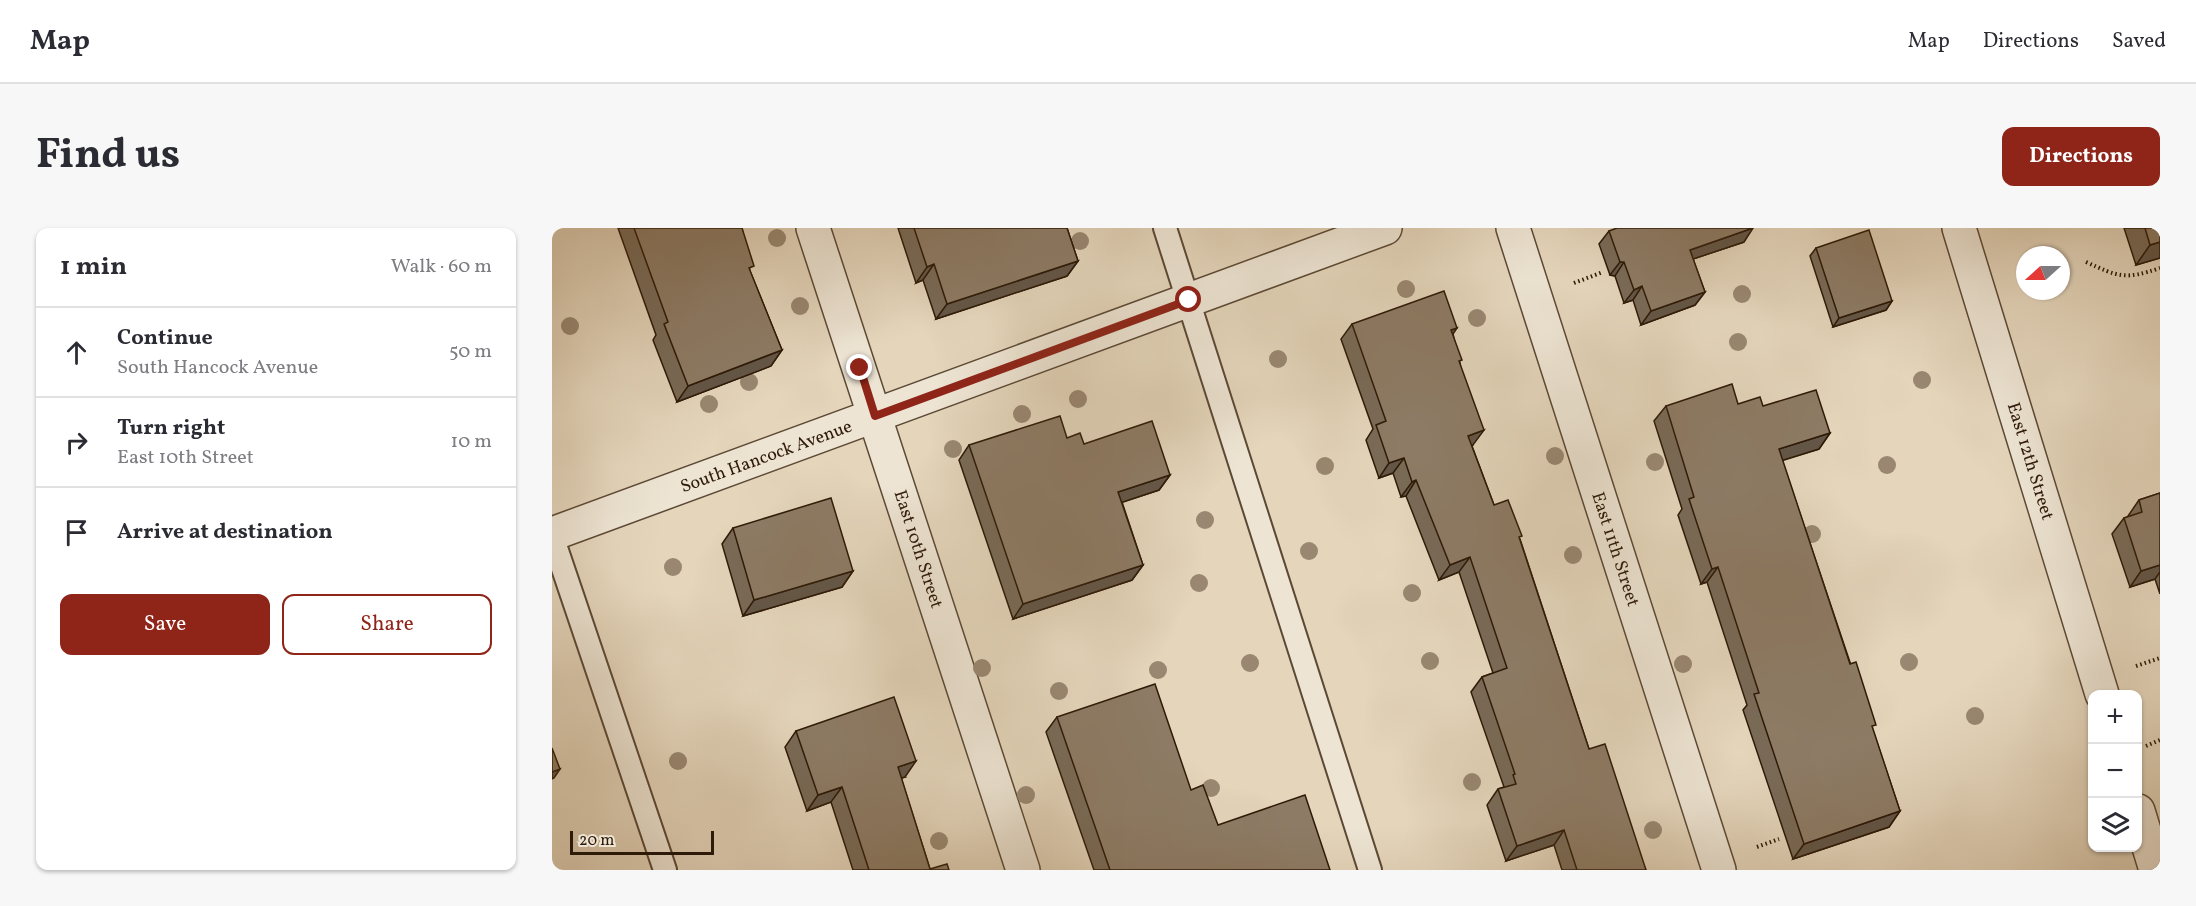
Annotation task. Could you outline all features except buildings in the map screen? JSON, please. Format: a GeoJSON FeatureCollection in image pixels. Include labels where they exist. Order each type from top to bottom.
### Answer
{"type":"FeatureCollection","features":[{"type":"Feature","properties":{"kind":"street","name":"East 10th Street"},"geometry":{"type":"LineString","coordinates":[[813,228],[1023,870]]}},
{"type":"Feature","properties":{"kind":"street","name":"South Hancock Avenue"},"geometry":{"type":"LineString","coordinates":[[552,535],[1385,228]]}},
{"type":"Feature","properties":{"kind":"street","name":"East 11th Street"},"geometry":{"type":"LineString","coordinates":[[1514,228],[1719,870]]}},
{"type":"Feature","properties":{"kind":"street","name":"East 12th Street"},"geometry":{"type":"LineString","coordinates":[[1959,228],[2101,690]]}},
{"type":"Feature","properties":{"kind":"street"},"geometry":{"type":"LineString","coordinates":[[2142,824],[2156,870]]}},
{"type":"Feature","properties":{"kind":"lane"},"geometry":{"type":"LineString","coordinates":[[1165,228],[1370,870]]}},
{"type":"Feature","properties":{"kind":"lane"},"geometry":{"type":"LineString","coordinates":[[552,535],[665,870]]}},
{"type":"Feature","properties":{"kind":"path"},"geometry":{"type":"LineString","coordinates":[[2086,262],[2116,276],[2141,274],[2160,268]]}},
{"type":"Feature","properties":{"kind":"path"},"geometry":{"type":"LineString","coordinates":[[1571,284],[1603,272]]}},
{"type":"Feature","properties":{"kind":"path"},"geometry":{"type":"LineString","coordinates":[[2133,667],[2160,658]]}},
{"type":"Feature","properties":{"kind":"path"},"geometry":{"type":"LineString","coordinates":[[2146,746],[2160,740]]}},
{"type":"Feature","properties":{"kind":"route"},"geometry":{"type":"LineString","coordinates":[[860,368],[875,416],[1189,300]]}}]}
